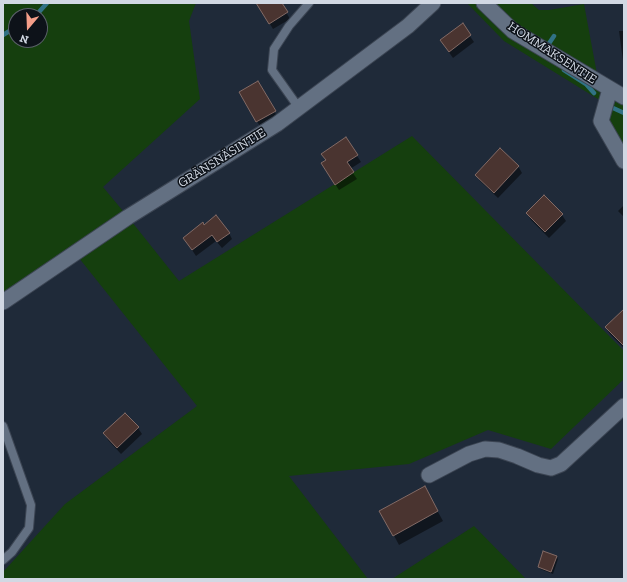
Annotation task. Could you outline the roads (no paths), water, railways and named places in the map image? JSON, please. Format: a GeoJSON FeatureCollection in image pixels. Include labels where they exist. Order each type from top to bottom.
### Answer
{"type":"FeatureCollection","features":[{"type":"Feature","properties":{"kind":"street","name":"GRÄNSNÄSINTIE"},"geometry":{"type":"LineString","coordinates":[[3,302],[128,217],[277,124],[408,26],[433,3]]}},
{"type":"Feature","properties":{"kind":"street","name":"HOMMAKSENTIE"},"geometry":{"type":"LineString","coordinates":[[484,3],[513,31],[624,98]]}},
{"type":"Feature","properties":{"kind":"street"},"geometry":{"type":"LineString","coordinates":[[610,89],[601,121],[624,161]]}},
{"type":"Feature","properties":{"kind":"street"},"geometry":{"type":"LineString","coordinates":[[429,475],[469,454],[485,449],[499,450],[550,468],[556,466],[561,464],[624,406]]}},
{"type":"Feature","properties":{"kind":"lane"},"geometry":{"type":"LineString","coordinates":[[298,108],[272,70],[274,49],[289,26],[309,3]]}},
{"type":"Feature","properties":{"kind":"lane"},"geometry":{"type":"LineString","coordinates":[[3,426],[31,504],[29,528],[12,552],[3,560]]}},
{"type":"Feature","properties":{"kind":"waterway"},"geometry":{"type":"LineString","coordinates":[[43,8],[47,3]]}},
{"type":"Feature","properties":{"kind":"waterway"},"geometry":{"type":"LineString","coordinates":[[3,35],[8,32]]}},
{"type":"Feature","properties":{"kind":"waterway"},"geometry":{"type":"LineString","coordinates":[[546,48],[554,36]]}},
{"type":"Feature","properties":{"kind":"waterway"},"geometry":{"type":"LineString","coordinates":[[564,70],[586,84],[594,93]]}},
{"type":"Feature","properties":{"kind":"waterway"},"geometry":{"type":"LineString","coordinates":[[613,108],[624,113]]}}]}
